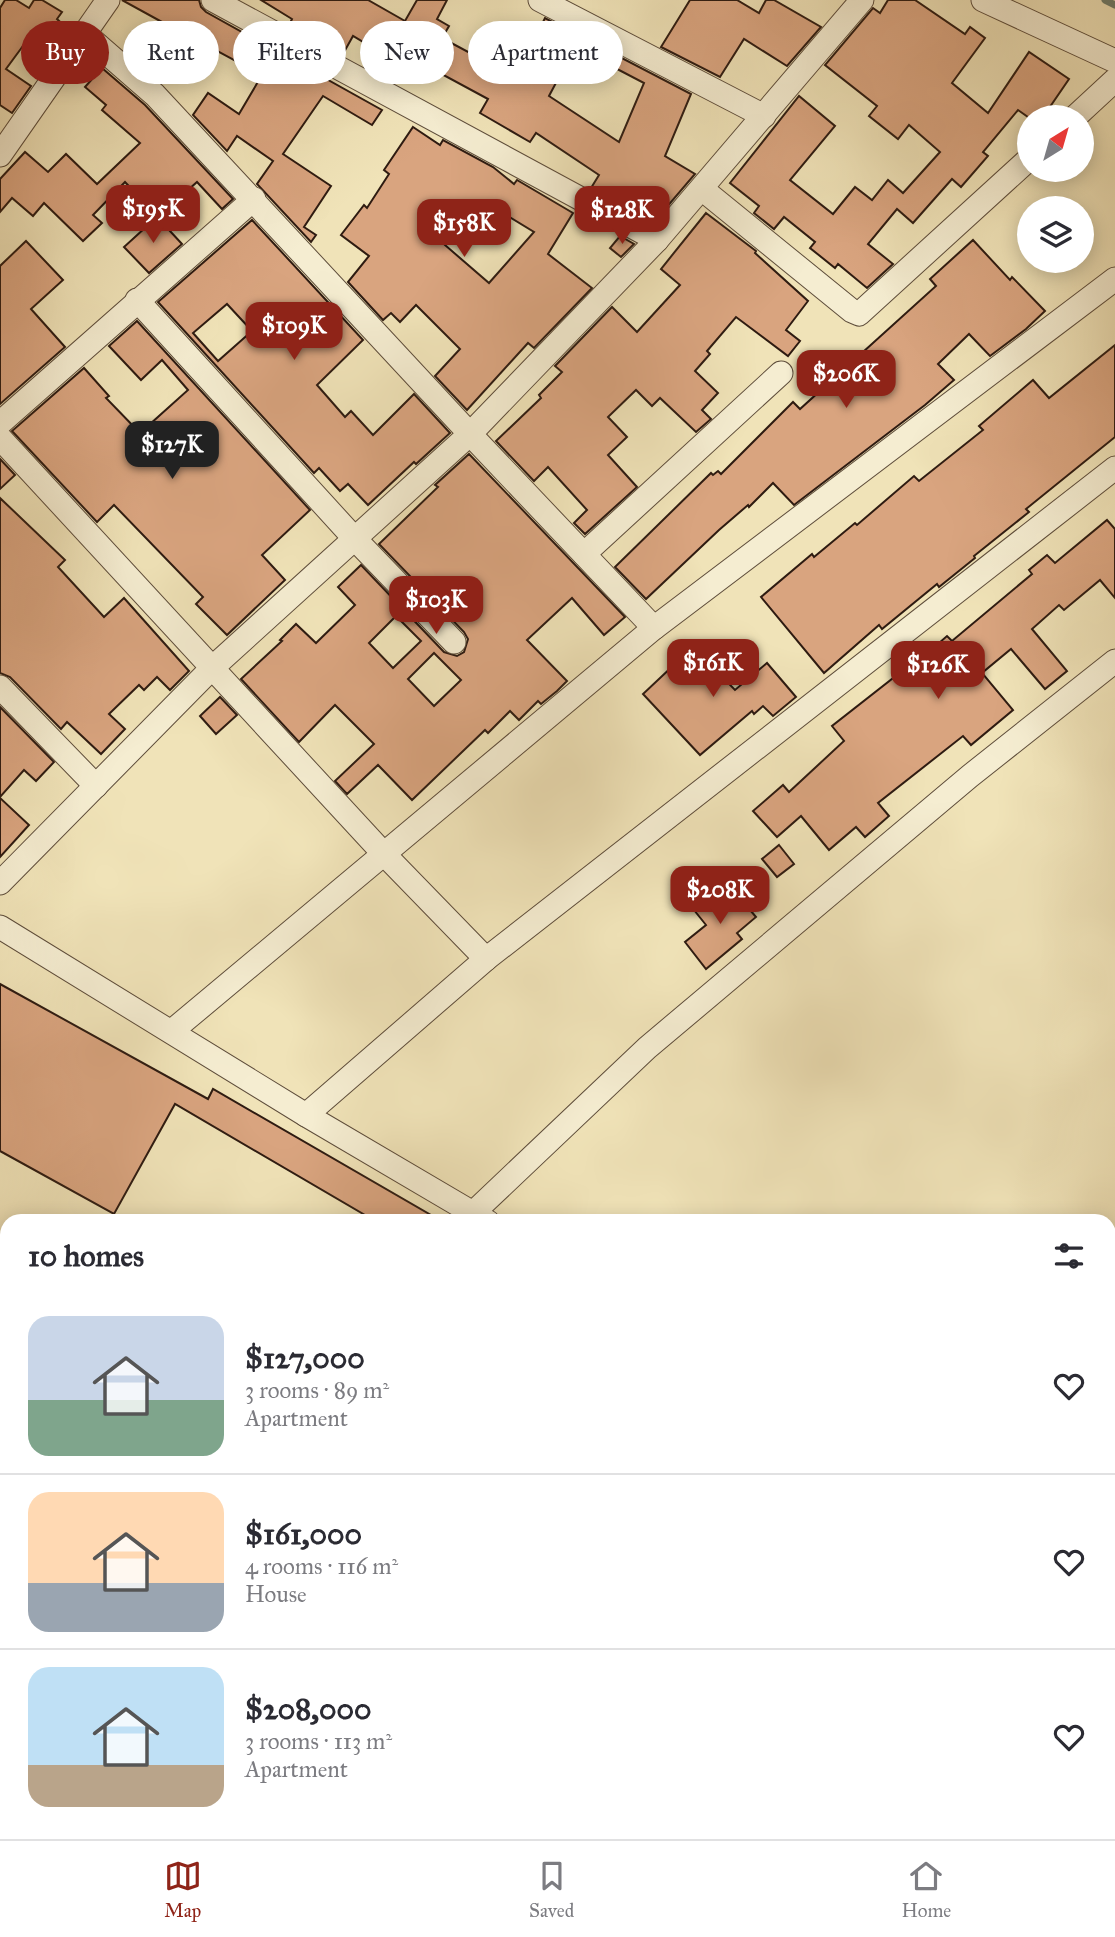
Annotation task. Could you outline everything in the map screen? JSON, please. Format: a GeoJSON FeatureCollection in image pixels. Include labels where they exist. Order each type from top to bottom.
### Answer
{"type":"FeatureCollection","features":[{"type":"Feature","properties":{"kind":"street"},"geometry":{"type":"LineString","coordinates":[[93,21],[107,0]]}},
{"type":"Feature","properties":{"kind":"street"},"geometry":{"type":"LineString","coordinates":[[213,0],[657,240]]}},
{"type":"Feature","properties":{"kind":"street"},"geometry":{"type":"LineString","coordinates":[[540,0],[764,116]]}},
{"type":"Feature","properties":{"kind":"street"},"geometry":{"type":"LineString","coordinates":[[0,883],[211,669],[470,433],[657,240],[862,0]]}},
{"type":"Feature","properties":{"kind":"street"},"geometry":{"type":"LineString","coordinates":[[983,0],[1115,61]]}},
{"type":"Feature","properties":{"kind":"street"},"geometry":{"type":"LineString","coordinates":[[109,55],[155,95],[254,199],[654,628]]}},
{"type":"Feature","properties":{"kind":"street"},"geometry":{"type":"LineString","coordinates":[[1087,105],[1115,80]]}},
{"type":"Feature","properties":{"kind":"street"},"geometry":{"type":"LineString","coordinates":[[0,155],[7,130],[44,84]]}},
{"type":"Feature","properties":{"kind":"street"},"geometry":{"type":"LineString","coordinates":[[702,189],[859,314],[1017,170]]}},
{"type":"Feature","properties":{"kind":"street"},"geometry":{"type":"LineString","coordinates":[[0,424],[254,199]]}},
{"type":"Feature","properties":{"kind":"street"},"geometry":{"type":"LineString","coordinates":[[172,1031],[654,628],[1115,279]]}},
{"type":"Feature","properties":{"kind":"street"},"geometry":{"type":"LineString","coordinates":[[137,300],[354,538],[454,642]]}},
{"type":"Feature","properties":{"kind":"street"},"geometry":{"type":"LineString","coordinates":[[584,554],[782,373]]}},
{"type":"Feature","properties":{"kind":"street"},"geometry":{"type":"LineString","coordinates":[[0,438],[211,669],[486,959]]}},
{"type":"Feature","properties":{"kind":"street"},"geometry":{"type":"LineString","coordinates":[[306,1115],[486,959],[1115,468]]}},
{"type":"Feature","properties":{"kind":"street"},"geometry":{"type":"LineString","coordinates":[[483,1214],[647,1048],[970,775],[1115,661]]}},
{"type":"Feature","properties":{"kind":"street"},"geometry":{"type":"LineString","coordinates":[[0,687],[96,786]]}},
{"type":"Feature","properties":{"kind":"street"},"geometry":{"type":"LineString","coordinates":[[0,927],[306,1115],[475,1214]]}},
{"type":"Feature","properties":{"kind":"building"},"geometry":{"type":"Polygon","coordinates":[[[5,0],[16,0],[29,8],[34,0],[42,0],[62,12],[57,19],[59,21],[21,21],[21,49],[6,69],[21,79],[21,84],[31,86],[12,113],[0,105],[0,8],[5,0]]]}},
{"type":"Feature","properties":{"kind":"building"},"geometry":{"type":"Polygon","coordinates":[[[122,0],[199,0],[206,12],[233,27],[233,59],[219,52],[219,21],[160,21],[122,0]]]}},
{"type":"Feature","properties":{"kind":"building"},"geometry":{"type":"Polygon","coordinates":[[[261,0],[368,0],[405,21],[360,21],[360,40],[353,36],[346,49],[346,21],[291,21],[292,19],[261,0]]]}},
{"type":"Feature","properties":{"kind":"building"},"geometry":{"type":"Polygon","coordinates":[[[417,0],[447,0],[437,19],[440,21],[405,21],[417,0]]]}},
{"type":"Feature","properties":{"kind":"building"},"geometry":{"type":"Polygon","coordinates":[[[690,0],[737,0],[759,13],[766,0],[774,0],[821,27],[787,66],[744,39],[720,77],[661,47],[690,0]]]}},
{"type":"Feature","properties":{"kind":"building"},"geometry":{"type":"Polygon","coordinates":[[[888,0],[915,0],[965,34],[970,27],[985,38],[952,83],[988,113],[1029,52],[1069,79],[1051,105],[1017,105],[1017,111],[983,152],[988,156],[961,187],[952,179],[913,223],[897,209],[868,244],[893,264],[867,288],[838,264],[835,268],[810,248],[815,242],[784,217],[774,229],[754,213],[759,206],[730,183],[799,96],[835,126],[790,180],[833,214],[855,187],[872,200],[888,180],[903,193],[940,152],[909,125],[898,139],[869,116],[877,106],[825,65],[873,8],[880,13],[888,0]]]}},
{"type":"Feature","properties":{"kind":"building"},"geometry":{"type":"Polygon","coordinates":[[[454,44],[468,52],[468,84],[555,84],[549,96],[619,142],[644,83],[623,72],[623,59],[691,94],[665,156],[695,174],[654,222],[591,188],[599,175],[536,133],[530,142],[480,113],[488,99],[454,81],[454,44]]]}},
{"type":"Feature","properties":{"kind":"building"},"geometry":{"type":"Polygon","coordinates":[[[109,74],[145,105],[233,199],[222,209],[197,182],[158,217],[125,182],[93,215],[102,223],[83,241],[44,203],[33,216],[12,198],[0,212],[0,179],[25,152],[48,172],[66,154],[97,184],[140,143],[102,110],[106,105],[85,87],[88,84],[109,84],[109,74]]]}},
{"type":"Feature","properties":{"kind":"building"},"geometry":{"type":"Polygon","coordinates":[[[257,84],[335,84],[382,110],[372,125],[323,96],[283,154],[331,186],[304,227],[316,235],[311,242],[257,184],[273,161],[237,136],[227,151],[193,115],[208,93],[239,114],[257,84]]]}},
{"type":"Feature","properties":{"kind":"building"},"geometry":{"type":"Polygon","coordinates":[[[413,127],[440,145],[443,140],[493,167],[514,184],[517,180],[573,213],[548,254],[592,288],[534,348],[528,343],[467,410],[435,376],[460,349],[416,305],[400,322],[391,313],[383,320],[348,282],[369,256],[341,235],[364,205],[367,208],[389,174],[384,170],[413,127]],[[483,201],[469,218],[461,212],[438,239],[489,283],[534,232],[483,201]]]}},
{"type":"Feature","properties":{"kind":"building"},"geometry":{"type":"Polygon","coordinates":[[[706,213],[756,251],[755,253],[808,301],[786,330],[800,341],[788,356],[736,317],[707,351],[710,354],[695,371],[718,393],[702,410],[711,419],[696,432],[660,398],[652,406],[636,390],[608,417],[627,437],[608,455],[637,487],[585,534],[574,523],[587,510],[548,467],[534,481],[496,441],[541,398],[539,395],[562,372],[555,366],[612,307],[637,332],[680,285],[661,269],[706,213]]]}},
{"type":"Feature","properties":{"kind":"building"},"geometry":{"type":"Polygon","coordinates":[[[157,217],[182,244],[149,273],[124,247],[157,217]]]}},
{"type":"Feature","properties":{"kind":"building"},"geometry":{"type":"Polygon","coordinates":[[[252,220],[363,340],[317,385],[345,417],[351,411],[373,435],[414,394],[450,433],[368,505],[348,484],[340,491],[319,468],[314,473],[158,302],[252,220]],[[227,304],[193,333],[218,361],[252,331],[227,304]]]}},
{"type":"Feature","properties":{"kind":"building"},"geometry":{"type":"Polygon","coordinates":[[[620,236],[634,244],[621,257],[610,248],[620,236]]]}},
{"type":"Feature","properties":{"kind":"building"},"geometry":{"type":"Polygon","coordinates":[[[973,240],[1010,280],[1012,277],[1045,311],[990,356],[969,334],[938,364],[954,380],[925,405],[794,505],[773,483],[646,599],[615,567],[711,473],[713,475],[718,471],[721,474],[793,402],[800,409],[936,286],[930,279],[973,240]]]}},
{"type":"Feature","properties":{"kind":"building"},"geometry":{"type":"Polygon","coordinates":[[[26,241],[63,280],[31,309],[65,347],[0,404],[0,266],[26,241]]]}},
{"type":"Feature","properties":{"kind":"building"},"geometry":{"type":"Polygon","coordinates":[[[137,321],[310,510],[262,555],[285,580],[227,635],[196,604],[203,597],[114,505],[97,522],[12,431],[84,368],[109,396],[106,398],[140,433],[188,390],[162,360],[141,380],[109,346],[137,321]]]}},
{"type":"Feature","properties":{"kind":"building"},"geometry":{"type":"Polygon","coordinates":[[[1115,345],[1115,437],[1026,509],[1029,512],[974,556],[975,558],[939,587],[937,584],[882,629],[879,625],[824,673],[761,597],[812,554],[814,557],[855,523],[857,525],[914,476],[919,481],[983,430],[979,426],[1033,380],[1049,398],[1115,345]]]}},
{"type":"Feature","properties":{"kind":"building"},"geometry":{"type":"Polygon","coordinates":[[[469,454],[625,617],[604,635],[572,598],[527,640],[567,681],[557,691],[541,704],[538,701],[519,720],[510,711],[488,733],[485,730],[412,800],[378,765],[347,794],[335,781],[374,744],[335,705],[299,742],[241,679],[282,641],[280,640],[296,624],[316,643],[355,605],[338,587],[361,565],[444,652],[457,656],[464,652],[468,639],[464,632],[379,544],[438,487],[435,485],[469,454]],[[396,616],[369,643],[393,668],[421,641],[396,616]],[[434,653],[408,679],[434,706],[461,680],[434,653]]]}},
{"type":"Feature","properties":{"kind":"building"},"geometry":{"type":"Polygon","coordinates":[[[0,459],[15,475],[0,489],[0,459]]]}},
{"type":"Feature","properties":{"kind":"building"},"geometry":{"type":"Polygon","coordinates":[[[0,498],[65,560],[58,567],[104,617],[124,598],[189,671],[170,690],[157,677],[144,690],[139,685],[109,714],[125,729],[101,754],[67,722],[61,729],[10,677],[0,673],[0,498]]]}},
{"type":"Feature","properties":{"kind":"building"},"geometry":{"type":"Polygon","coordinates":[[[1107,520],[1115,529],[1115,598],[1100,580],[1064,610],[1059,605],[1032,629],[1067,671],[1045,689],[1011,649],[982,673],[1013,710],[971,745],[963,736],[878,803],[889,816],[865,837],[856,827],[829,850],[801,816],[777,837],[753,811],[783,785],[789,792],[844,741],[832,726],[897,675],[899,678],[947,636],[952,641],[1032,574],[1029,570],[1047,555],[1055,563],[1107,520]]]}},
{"type":"Feature","properties":{"kind":"building"},"geometry":{"type":"Polygon","coordinates":[[[693,647],[735,690],[767,663],[796,697],[773,716],[763,706],[754,714],[752,711],[700,755],[643,694],[693,647]]]}},
{"type":"Feature","properties":{"kind":"building"},"geometry":{"type":"Polygon","coordinates":[[[220,697],[237,715],[216,734],[200,716],[220,697]]]}},
{"type":"Feature","properties":{"kind":"building"},"geometry":{"type":"Polygon","coordinates":[[[0,707],[54,762],[36,781],[24,770],[0,797],[0,707]]]}},
{"type":"Feature","properties":{"kind":"building"},"geometry":{"type":"Polygon","coordinates":[[[0,798],[29,825],[0,857],[0,798]]]}},
{"type":"Feature","properties":{"kind":"building"},"geometry":{"type":"Polygon","coordinates":[[[779,845],[794,864],[777,877],[762,859],[779,845]]]}},
{"type":"Feature","properties":{"kind":"building"},"geometry":{"type":"Polygon","coordinates":[[[728,884],[756,917],[737,933],[742,939],[706,969],[685,942],[706,925],[694,910],[728,884]]]}},
{"type":"Feature","properties":{"kind":"building"},"geometry":{"type":"Polygon","coordinates":[[[0,984],[208,1099],[213,1089],[429,1214],[363,1214],[175,1104],[114,1214],[0,1151],[0,984]]]}},
{"type":"Feature","properties":{"kind":"waterway"},"geometry":{"type":"LineString","coordinates":[[1105,0],[1115,5]]}}]}
